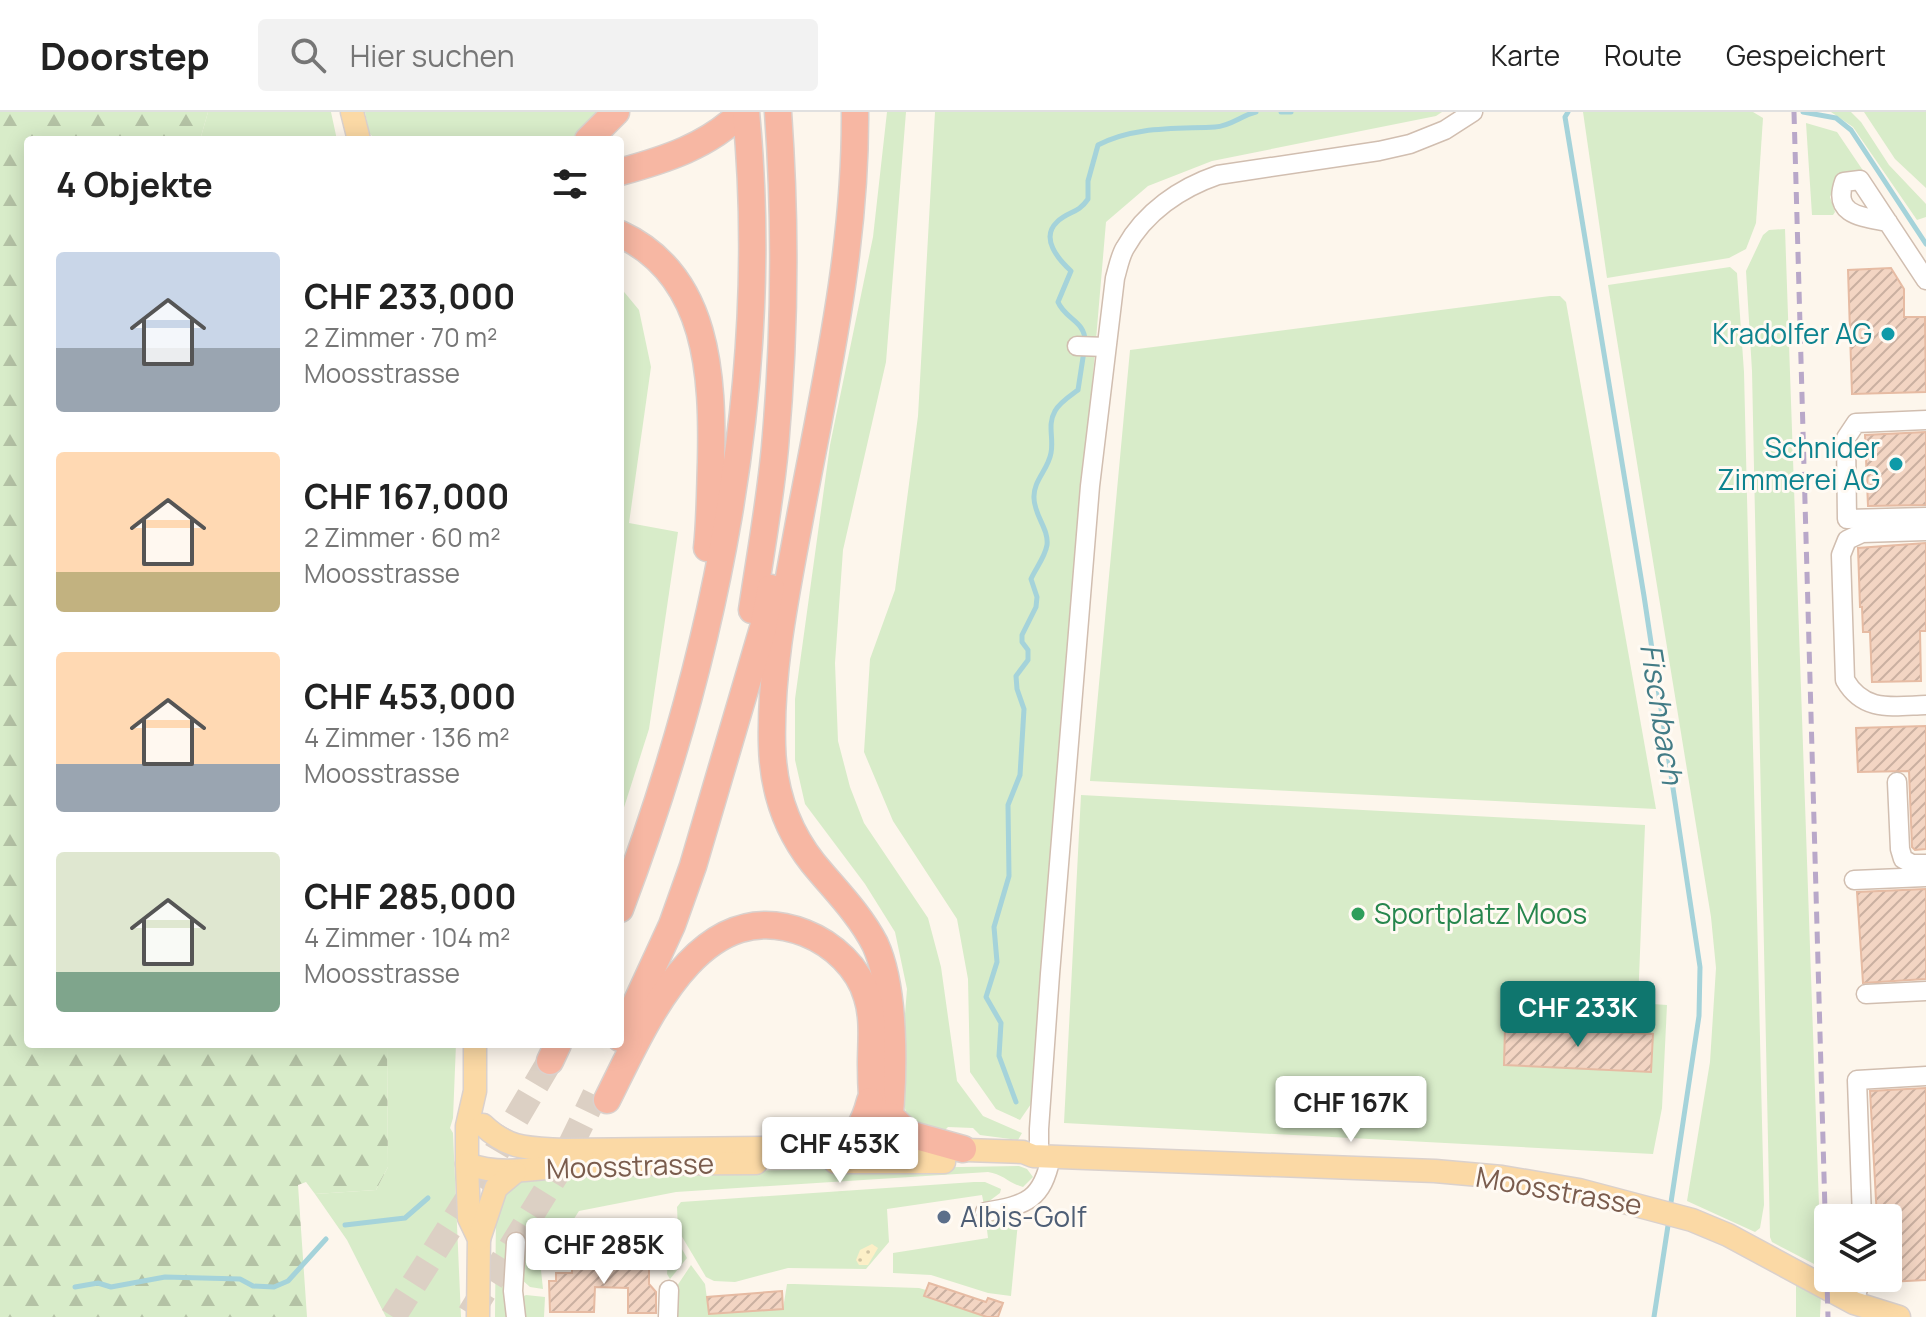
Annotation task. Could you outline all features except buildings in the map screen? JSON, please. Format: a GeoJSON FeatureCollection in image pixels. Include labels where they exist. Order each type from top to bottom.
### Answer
{"type":"FeatureCollection","features":[{"type":"Feature","properties":{"kind":"highway"},"geometry":{"type":"LineString","coordinates":[[592,136],[616,112]]}},
{"type":"Feature","properties":{"kind":"highway"},"geometry":{"type":"LineString","coordinates":[[624,171],[698,144],[744,112]]}},
{"type":"Feature","properties":{"kind":"highway"},"geometry":{"type":"LineString","coordinates":[[624,898],[665,784],[691,696],[719,569],[747,364],[753,225],[744,112]]}},
{"type":"Feature","properties":{"kind":"highway"},"geometry":{"type":"LineString","coordinates":[[735,725],[763,546],[779,397],[784,265],[778,112]]}},
{"type":"Feature","properties":{"kind":"highway"},"geometry":{"type":"LineString","coordinates":[[624,1029],[672,925],[693,866],[763,628],[839,229],[854,112]]}},
{"type":"Feature","properties":{"kind":"highway"},"geometry":{"type":"LineString","coordinates":[[836,1148],[857,1133],[864,1121],[881,1107],[891,1024],[885,973],[864,926],[810,860],[781,804],[774,775],[772,708],[786,592],[829,366],[851,225],[854,112]]}},
{"type":"Feature","properties":{"kind":"highway"},"geometry":{"type":"LineString","coordinates":[[624,236],[651,253],[676,280],[693,309],[704,346],[711,423],[710,497],[691,696]]}},
{"type":"Feature","properties":{"kind":"highway"},"geometry":{"type":"LineString","coordinates":[[616,1048],[601,1098],[669,984],[688,962],[708,946],[734,933],[774,926],[798,930],[828,945],[845,960],[862,984],[870,1014],[881,1107],[881,1152]]}},
{"type":"Feature","properties":{"kind":"highway"},"geometry":{"type":"LineString","coordinates":[[881,1107],[909,1134],[963,1149]]}},
{"type":"Feature","properties":{"kind":"main road"},"geometry":{"type":"LineString","coordinates":[[352,112],[358,136]]}},
{"type":"Feature","properties":{"kind":"main road"},"geometry":{"type":"LineString","coordinates":[[475,1048],[475,1091],[467,1126],[478,1163]]}},
{"type":"Feature","properties":{"kind":"main road"},"geometry":{"type":"LineString","coordinates":[[475,1091],[483,1125],[478,1163],[478,1317]]}},
{"type":"Feature","properties":{"kind":"main road","name":"Moosstrasse"},"geometry":{"type":"LineString","coordinates":[[483,1125],[508,1144],[519,1148],[836,1148],[1023,1160],[1041,1156]]}},
{"type":"Feature","properties":{"kind":"main road","name":"Moosstrasse"},"geometry":{"type":"LineString","coordinates":[[478,1163],[515,1172],[579,1165],[963,1149],[1041,1156],[1435,1171],[1502,1177],[1579,1190],[1685,1218],[1728,1235],[1854,1303],[1899,1317]]}},
{"type":"Feature","properties":{"kind":"main road","name":"Moosstrasse"},"geometry":{"type":"LineString","coordinates":[[478,1163],[563,1150]]}},
{"type":"Feature","properties":{"kind":"main road","name":"Moosstrasse"},"geometry":{"type":"LineString","coordinates":[[479,1239],[496,1188],[515,1172]]}},
{"type":"Feature","properties":{"kind":"lane"},"geometry":{"type":"LineString","coordinates":[[985,1212],[1022,1203],[1038,1193],[1047,1178],[1041,1156],[1048,1005],[1090,486],[1091,347],[1124,249],[1142,225],[1180,191],[1218,175],[1410,144],[1445,130],[1473,112]]}},
{"type":"Feature","properties":{"kind":"lane"},"geometry":{"type":"LineString","coordinates":[[1888,222],[1926,280]]}},
{"type":"Feature","properties":{"kind":"lane"},"geometry":{"type":"LineString","coordinates":[[1926,420],[1856,423],[1846,438],[1847,519],[1926,517]]}},
{"type":"Feature","properties":{"kind":"lane"},"geometry":{"type":"LineString","coordinates":[[1926,531],[1862,533],[1847,540],[1841,555],[1845,680],[1853,695],[1867,703],[1885,706],[1926,705]]}},
{"type":"Feature","properties":{"kind":"lane"},"geometry":{"type":"LineString","coordinates":[[1897,782],[1903,859],[1912,864],[1926,864]]}},
{"type":"Feature","properties":{"kind":"lane"},"geometry":{"type":"LineString","coordinates":[[1854,880],[1926,877]]}},
{"type":"Feature","properties":{"kind":"lane"},"geometry":{"type":"LineString","coordinates":[[1866,994],[1926,991]]}},
{"type":"Feature","properties":{"kind":"lane"},"geometry":{"type":"LineString","coordinates":[[1861,1204],[1857,1080],[1926,1076]]}},
{"type":"Feature","properties":{"kind":"lane"},"geometry":{"type":"LineString","coordinates":[[516,1242],[513,1291],[516,1317]]}},
{"type":"Feature","properties":{"kind":"lane"},"geometry":{"type":"LineString","coordinates":[[668,1317],[669,1290]]}},
{"type":"Feature","properties":{"kind":"lane"},"geometry":{"type":"LineString","coordinates":[[1854,1303],[1857,1292]]}},
{"type":"Feature","properties":{"kind":"green space"},"geometry":{"type":"Polygon","coordinates":[[[0,112],[208,112],[201,136],[24,136],[24,1048],[387,1048],[388,1167],[376,1190],[315,1194],[306,1182],[298,1185],[307,1317],[0,1317],[0,112]]]}},
{"type":"Feature","properties":{"kind":"green space"},"geometry":{"type":"Polygon","coordinates":[[[208,112],[331,112],[336,136],[201,136],[208,112]]]}},
{"type":"Feature","properties":{"kind":"green space"},"geometry":{"type":"Polygon","coordinates":[[[365,112],[601,112],[574,136],[372,136],[365,112]]]}},
{"type":"Feature","properties":{"kind":"green space"},"geometry":{"type":"Polygon","coordinates":[[[887,112],[906,112],[886,362],[843,550],[835,663],[838,741],[850,787],[864,823],[928,918],[941,967],[957,1081],[983,1116],[1022,1133],[1018,1140],[980,1135],[973,1128],[948,1127],[941,1134],[920,1125],[906,1112],[899,1089],[907,989],[895,932],[865,884],[805,804],[795,760],[795,699],[830,445],[873,237],[887,112]]]}},
{"type":"Feature","properties":{"kind":"green space"},"geometry":{"type":"Polygon","coordinates":[[[935,112],[1442,112],[1436,116],[1212,161],[1148,186],[1106,222],[1031,1104],[1020,1120],[996,1109],[970,1072],[968,979],[957,919],[893,821],[864,752],[870,659],[895,590],[918,416],[935,112]]]}},
{"type":"Feature","properties":{"kind":"green space"},"geometry":{"type":"Polygon","coordinates":[[[1583,112],[1753,112],[1763,118],[1756,223],[1746,249],[1729,258],[1607,278],[1583,112]]]}},
{"type":"Feature","properties":{"kind":"green space"},"geometry":{"type":"Polygon","coordinates":[[[1831,112],[1851,112],[1861,122],[1889,165],[1926,204],[1926,217],[1917,220],[1853,127],[1831,112]]]}},
{"type":"Feature","properties":{"kind":"green space"},"geometry":{"type":"Polygon","coordinates":[[[1864,112],[1926,112],[1926,188],[1895,159],[1864,112]]]}},
{"type":"Feature","properties":{"kind":"green space"},"geometry":{"type":"Polygon","coordinates":[[[1806,123],[1837,132],[1864,172],[1851,171],[1837,178],[1830,197],[1835,212],[1833,215],[1812,215],[1806,123]]]}},
{"type":"Feature","properties":{"kind":"green space"},"geometry":{"type":"Polygon","coordinates":[[[1785,229],[1819,1204],[1814,1204],[1814,1264],[1772,1242],[1770,1237],[1752,371],[1746,271],[1763,235],[1769,230],[1785,229]]]}},
{"type":"Feature","properties":{"kind":"green space"},"geometry":{"type":"Polygon","coordinates":[[[1730,267],[1737,273],[1744,372],[1764,1205],[1760,1228],[1755,1232],[1687,1201],[1710,1062],[1716,968],[1711,917],[1608,285],[1730,267]]]}},
{"type":"Feature","properties":{"kind":"green space"},"geometry":{"type":"Polygon","coordinates":[[[624,292],[639,310],[651,367],[629,523],[678,532],[649,729],[624,807],[624,292]]]}},
{"type":"Feature","properties":{"kind":"green space"},"geometry":{"type":"Polygon","coordinates":[[[1560,296],[1566,302],[1656,809],[1090,781],[1130,350],[1560,296]]]}},
{"type":"Feature","properties":{"kind":"green space","name":"Sportplatz Moos"},"geometry":{"type":"Polygon","coordinates":[[[1081,795],[1645,825],[1638,1003],[1667,1005],[1662,1108],[1653,1154],[1064,1123],[1081,795]]]}},
{"type":"Feature","properties":{"kind":"green space"},"geometry":{"type":"Polygon","coordinates":[[[387,1048],[456,1048],[450,1128],[453,1133],[461,1317],[386,1317],[347,1240],[315,1194],[376,1190],[388,1167],[387,1048]]]}},
{"type":"Feature","properties":{"kind":"green space"},"geometry":{"type":"Polygon","coordinates":[[[1019,1166],[1027,1169],[1033,1177],[1023,1187],[988,1172],[676,1192],[579,1211],[541,1270],[543,1289],[530,1287],[521,1279],[511,1317],[495,1317],[496,1212],[511,1182],[557,1174],[1019,1166]]]}},
{"type":"Feature","properties":{"kind":"green space"},"geometry":{"type":"Polygon","coordinates":[[[985,1182],[1001,1189],[1000,1193],[984,1205],[982,1195],[887,1209],[889,1242],[866,1269],[788,1268],[735,1282],[714,1281],[706,1277],[678,1230],[677,1207],[681,1202],[985,1182]]]}},
{"type":"Feature","properties":{"kind":"green space"},"geometry":{"type":"Polygon","coordinates":[[[1016,1217],[1011,1296],[988,1293],[931,1275],[893,1273],[893,1253],[988,1238],[986,1222],[998,1221],[999,1226],[1004,1225],[1005,1219],[1016,1217]]]}},
{"type":"Feature","properties":{"kind":"green space"},"geometry":{"type":"Polygon","coordinates":[[[670,1228],[687,1258],[670,1279],[667,1274],[670,1228]]]}},
{"type":"Feature","properties":{"kind":"green space"},"geometry":{"type":"Polygon","coordinates":[[[691,1265],[705,1284],[709,1314],[783,1309],[787,1284],[794,1284],[919,1288],[926,1290],[925,1296],[987,1317],[673,1317],[673,1292],[691,1265]]]}},
{"type":"Feature","properties":{"kind":"green space"},"geometry":{"type":"Polygon","coordinates":[[[1796,1282],[1821,1295],[1820,1317],[1796,1317],[1796,1282]]]}},
{"type":"Feature","properties":{"kind":"green space"},"geometry":{"type":"Polygon","coordinates":[[[522,1297],[545,1297],[544,1317],[520,1317],[522,1297]]]}},
{"type":"Feature","properties":{"kind":"sand"},"geometry":{"type":"Polygon","coordinates":[[[872,1244],[878,1248],[868,1265],[859,1265],[856,1260],[860,1250],[872,1244]]]}},
{"type":"Feature","properties":{"kind":"waterway"},"geometry":{"type":"LineString","coordinates":[[1085,341],[1082,329],[1058,302],[1071,271],[1056,254],[1050,235],[1057,222],[1088,199],[1088,181],[1098,145],[1141,131],[1221,126],[1256,112]]}},
{"type":"Feature","properties":{"kind":"waterway"},"geometry":{"type":"LineString","coordinates":[[1281,112],[1291,112]]}},
{"type":"Feature","properties":{"kind":"waterway","name":"Fischbach"},"geometry":{"type":"LineString","coordinates":[[1568,112],[1565,117],[1644,596],[1700,967],[1699,1016],[1670,1209]]}},
{"type":"Feature","properties":{"kind":"waterway"},"geometry":{"type":"LineString","coordinates":[[1803,112],[1836,118],[1851,130],[1926,244]]}},
{"type":"Feature","properties":{"kind":"waterway"},"geometry":{"type":"LineString","coordinates":[[1016,1102],[999,1056],[1001,1023],[986,997],[997,962],[994,927],[1009,876],[1008,805],[1020,775],[1024,709],[1016,676],[1028,660],[1022,635],[1036,607],[1037,597],[1031,579],[1047,545],[1034,492],[1051,453],[1053,416],[1060,405],[1078,390],[1084,351]]}},
{"type":"Feature","properties":{"kind":"waterway"},"geometry":{"type":"LineString","coordinates":[[345,1225],[405,1218],[428,1198]]}},
{"type":"Feature","properties":{"kind":"waterway","name":"Fischbach"},"geometry":{"type":"LineString","coordinates":[[1654,1317],[1669,1219]]}},
{"type":"Feature","properties":{"kind":"waterway"},"geometry":{"type":"LineString","coordinates":[[75,1287],[98,1283],[111,1287],[165,1277],[240,1279],[253,1286],[274,1287],[288,1281],[326,1239]]}},
{"type":"Feature","properties":{"kind":"tunnel"},"geometry":{"type":"LineString","coordinates":[[393,1317],[478,1183],[550,1061]]}},
{"type":"Feature","properties":{"kind":"tunnel"},"geometry":{"type":"LineString","coordinates":[[470,1314],[557,1173],[595,1095]]}},
{"type":"Feature","properties":{"kind":"railway"},"geometry":{"type":"LineString","coordinates":[[1794,112],[1828,1317]]}},
{"type":"Feature","properties":{"kind":"place","name":"Kradolfer AG"},"geometry":{"type":"Point","coordinates":[1888,334]}},
{"type":"Feature","properties":{"kind":"place","name":"Schnider Zimmerei AG"},"geometry":{"type":"Point","coordinates":[1896,464]}},
{"type":"Feature","properties":{"kind":"place","name":"Sportplatz Moos"},"geometry":{"type":"Point","coordinates":[1358,914]}},
{"type":"Feature","properties":{"kind":"place","name":"Albis-Golf"},"geometry":{"type":"Point","coordinates":[944,1217]}}]}
